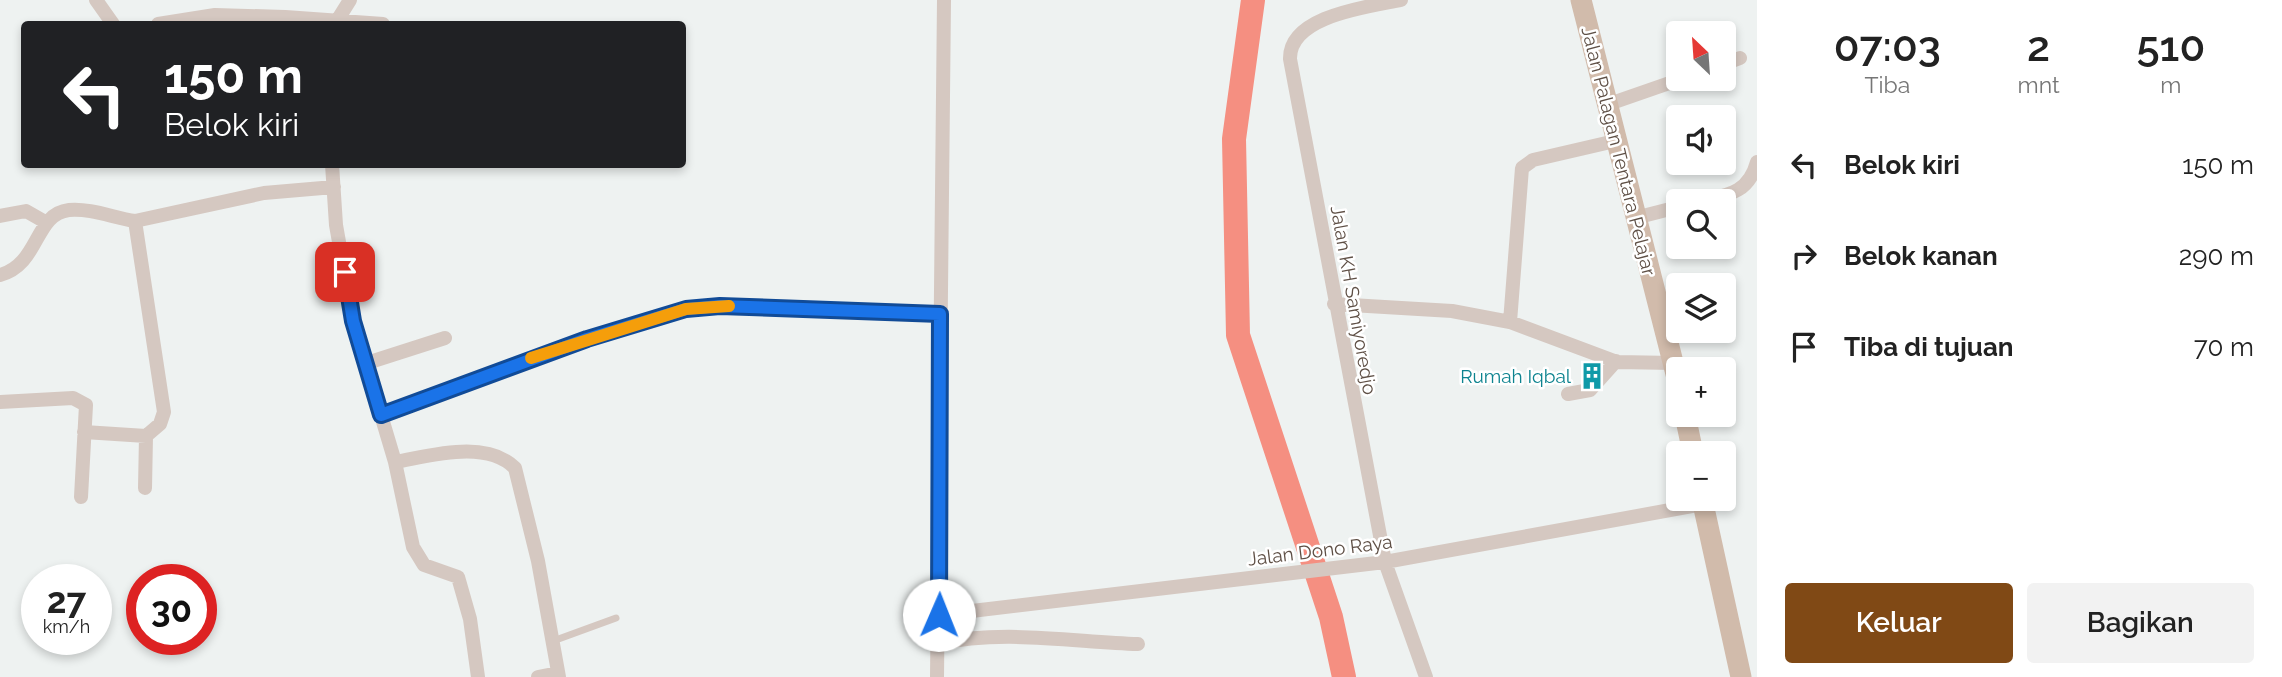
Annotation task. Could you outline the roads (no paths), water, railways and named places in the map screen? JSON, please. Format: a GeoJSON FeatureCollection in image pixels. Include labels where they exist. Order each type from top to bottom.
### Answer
{"type":"FeatureCollection","features":[{"type":"Feature","properties":{"kind":"main road","name":"Jalan Palagan Tentara Pelajar"},"geometry":{"type":"LineString","coordinates":[[1581,0],[1609,104],[1634,218],[1672,357]]}},
{"type":"Feature","properties":{"kind":"main road"},"geometry":{"type":"LineString","coordinates":[[1704,511],[1741,677]]}},
{"type":"Feature","properties":{"kind":"street"},"geometry":{"type":"LineString","coordinates":[[96,0],[111,21]]}},
{"type":"Feature","properties":{"kind":"street"},"geometry":{"type":"LineString","coordinates":[[336,21],[350,0]]}},
{"type":"Feature","properties":{"kind":"street"},"geometry":{"type":"LineString","coordinates":[[937,677],[944,0]]}},
{"type":"Feature","properties":{"kind":"street","name":"Jalan KH Samiyoredjo"},"geometry":{"type":"LineString","coordinates":[[1401,0],[1363,7],[1317,23],[1301,31],[1289,48],[1334,304],[1385,562],[1426,677]]}},
{"type":"Feature","properties":{"kind":"street"},"geometry":{"type":"LineString","coordinates":[[177,21],[215,15],[305,21]]}},
{"type":"Feature","properties":{"kind":"street"},"geometry":{"type":"LineString","coordinates":[[1736,60],[1740,58]]}},
{"type":"Feature","properties":{"kind":"street"},"geometry":{"type":"LineString","coordinates":[[1609,104],[1666,84]]}},
{"type":"Feature","properties":{"kind":"street"},"geometry":{"type":"LineString","coordinates":[[1510,322],[1522,168],[1533,160],[1615,141]]}},
{"type":"Feature","properties":{"kind":"street"},"geometry":{"type":"LineString","coordinates":[[1736,193],[1746,185],[1757,162]]}},
{"type":"Feature","properties":{"kind":"street"},"geometry":{"type":"LineString","coordinates":[[332,168],[336,225],[353,321],[395,462],[416,557],[424,565],[454,573],[461,583],[470,619],[478,677]]}},
{"type":"Feature","properties":{"kind":"street"},"geometry":{"type":"LineString","coordinates":[[0,275],[24,262],[47,222],[69,210],[135,221],[264,193],[334,187]]}},
{"type":"Feature","properties":{"kind":"street"},"geometry":{"type":"LineString","coordinates":[[1634,218],[1666,210]]}},
{"type":"Feature","properties":{"kind":"street"},"geometry":{"type":"LineString","coordinates":[[0,216],[26,211],[47,222]]}},
{"type":"Feature","properties":{"kind":"street"},"geometry":{"type":"LineString","coordinates":[[84,432],[146,436],[160,424],[164,412],[135,221]]}},
{"type":"Feature","properties":{"kind":"street"},"geometry":{"type":"LineString","coordinates":[[1334,304],[1452,311],[1510,322],[1616,361],[1666,370]]}},
{"type":"Feature","properties":{"kind":"street"},"geometry":{"type":"LineString","coordinates":[[381,415],[587,339],[686,309],[720,306],[940,314]]}},
{"type":"Feature","properties":{"kind":"street"},"geometry":{"type":"LineString","coordinates":[[367,363],[445,338]]}},
{"type":"Feature","properties":{"kind":"street"},"geometry":{"type":"LineString","coordinates":[[1568,394],[1590,390],[1616,361]]}},
{"type":"Feature","properties":{"kind":"street"},"geometry":{"type":"LineString","coordinates":[[0,402],[79,400],[87,410],[81,497]]}},
{"type":"Feature","properties":{"kind":"street"},"geometry":{"type":"LineString","coordinates":[[145,488],[146,436]]}},
{"type":"Feature","properties":{"kind":"street"},"geometry":{"type":"LineString","coordinates":[[395,462],[452,452],[492,454],[515,468],[538,561],[559,675],[538,677]]}},
{"type":"Feature","properties":{"kind":"street","name":"Jalan Dono Raya"},"geometry":{"type":"LineString","coordinates":[[939,615],[1385,562],[1666,508]]}},
{"type":"Feature","properties":{"kind":"street"},"geometry":{"type":"LineString","coordinates":[[938,644],[957,639],[1002,638],[1138,644]]}},
{"type":"Feature","properties":{"kind":"lane"},"geometry":{"type":"LineString","coordinates":[[552,641],[616,618]]}},
{"type":"Feature","properties":{"kind":"waterway"},"geometry":{"type":"LineString","coordinates":[[1253,0],[1234,139],[1238,335],[1331,617],[1344,677]]}},
{"type":"Feature","properties":{"kind":"place","name":"Rumah Iqbal"},"geometry":{"type":"Point","coordinates":[1592,376]}}]}
